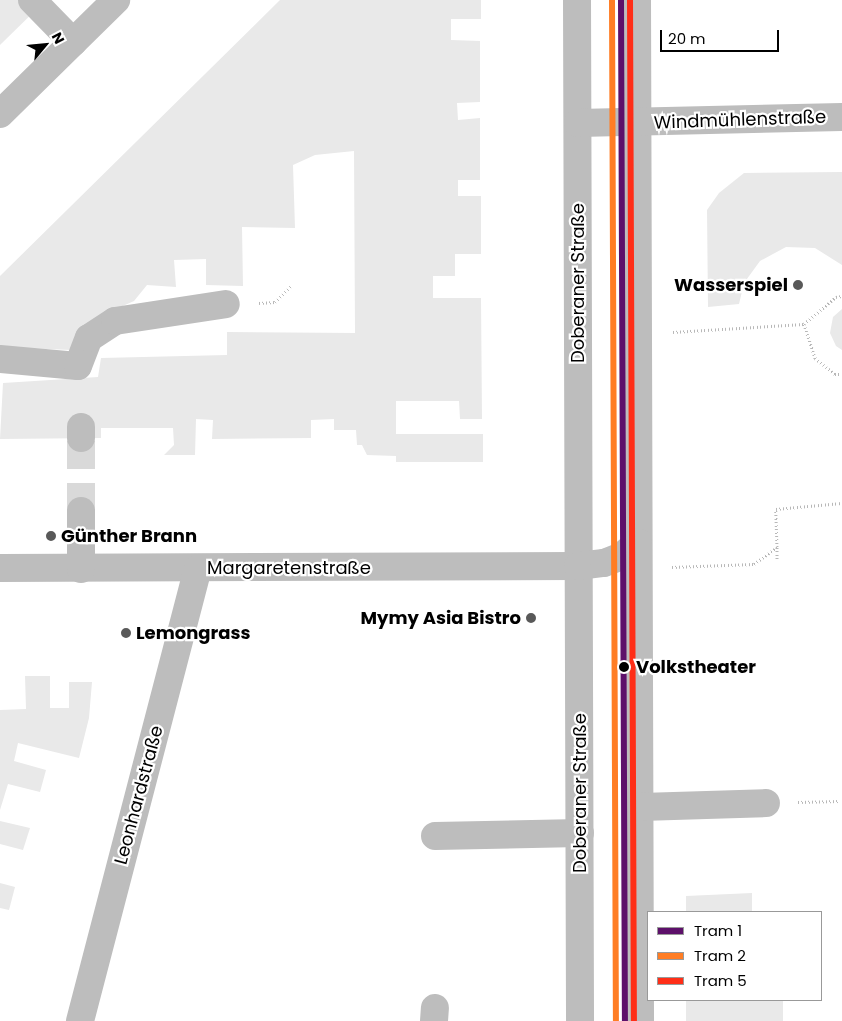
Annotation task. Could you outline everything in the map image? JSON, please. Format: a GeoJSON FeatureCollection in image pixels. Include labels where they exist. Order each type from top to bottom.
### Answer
{"type":"FeatureCollection","features":[{"type":"Feature","properties":{"kind":"street"},"geometry":{"type":"LineString","coordinates":[[32,0],[72,42]]}},
{"type":"Feature","properties":{"kind":"street"},"geometry":{"type":"LineString","coordinates":[[0,114],[116,0]]}},
{"type":"Feature","properties":{"kind":"street","name":"Doberaner Straße"},"geometry":{"type":"LineString","coordinates":[[578,0],[580,1021]]}},
{"type":"Feature","properties":{"kind":"street"},"geometry":{"type":"LineString","coordinates":[[637,0],[638,542],[641,807],[640,1021]]}},
{"type":"Feature","properties":{"kind":"street","name":"Windmühlenstraße"},"geometry":{"type":"LineString","coordinates":[[578,123],[842,117]]}},
{"type":"Feature","properties":{"kind":"street"},"geometry":{"type":"LineString","coordinates":[[0,359],[78,366],[89,338],[116,322],[239,304]]}},
{"type":"Feature","properties":{"kind":"street"},"geometry":{"type":"LineString","coordinates":[[81,511],[81,569]]}},
{"type":"Feature","properties":{"kind":"street"},"geometry":{"type":"LineString","coordinates":[[578,566],[604,563],[622,556],[638,542]]}},
{"type":"Feature","properties":{"kind":"street","name":"Margaretenstraße"},"geometry":{"type":"LineString","coordinates":[[0,568],[198,569],[578,566]]}},
{"type":"Feature","properties":{"kind":"street","name":"Leonhardstraße"},"geometry":{"type":"LineString","coordinates":[[80,1021],[198,569]]}},
{"type":"Feature","properties":{"kind":"street"},"geometry":{"type":"LineString","coordinates":[[641,807],[766,803]]}},
{"type":"Feature","properties":{"kind":"street"},"geometry":{"type":"LineString","coordinates":[[435,836],[580,834]]}},
{"type":"Feature","properties":{"kind":"path"},"geometry":{"type":"LineString","coordinates":[[239,304],[275,302],[292,285]]}},
{"type":"Feature","properties":{"kind":"path"},"geometry":{"type":"LineString","coordinates":[[669,332],[804,324],[836,296],[842,296]]}},
{"type":"Feature","properties":{"kind":"path"},"geometry":{"type":"LineString","coordinates":[[804,324],[815,358],[835,374],[842,374]]}},
{"type":"Feature","properties":{"kind":"path"},"geometry":{"type":"LineString","coordinates":[[777,561],[776,508],[842,503]]}},
{"type":"Feature","properties":{"kind":"path"},"geometry":{"type":"LineString","coordinates":[[669,567],[754,564],[777,547]]}},
{"type":"Feature","properties":{"kind":"path"},"geometry":{"type":"LineString","coordinates":[[794,802],[840,801]]}},
{"type":"Feature","properties":{"kind":"shaded area"},"geometry":{"type":"Polygon","coordinates":[[[0,0],[46,0],[0,45],[0,0]]]}},
{"type":"Feature","properties":{"kind":"shaded area"},"geometry":{"type":"Polygon","coordinates":[[[280,0],[481,0],[481,19],[451,19],[451,40],[480,41],[480,102],[457,103],[458,120],[480,118],[480,180],[458,180],[458,196],[481,196],[481,254],[455,254],[455,276],[433,276],[433,298],[481,298],[482,419],[460,419],[459,401],[396,401],[396,434],[483,434],[483,462],[396,462],[396,456],[367,455],[362,445],[357,445],[356,430],[334,430],[334,419],[311,420],[311,438],[212,439],[213,420],[196,419],[195,455],[164,455],[174,445],[173,428],[101,428],[101,438],[0,439],[3,383],[98,377],[101,358],[227,355],[227,332],[355,333],[354,151],[315,155],[293,165],[295,228],[242,227],[243,286],[206,285],[206,259],[174,260],[176,287],[147,285],[134,301],[98,317],[71,350],[0,347],[0,276],[280,0]]]}},
{"type":"Feature","properties":{"kind":"shaded area"},"geometry":{"type":"Polygon","coordinates":[[[842,172],[842,265],[815,248],[786,247],[760,261],[744,283],[739,304],[708,307],[707,210],[719,193],[744,173],[842,172]]]}},
{"type":"Feature","properties":{"kind":"shaded area"},"geometry":{"type":"Polygon","coordinates":[[[842,309],[842,350],[836,346],[830,333],[833,317],[842,309]]]}},
{"type":"Feature","properties":{"kind":"shaded area"},"geometry":{"type":"Polygon","coordinates":[[[25,676],[50,676],[50,708],[69,708],[69,682],[92,682],[89,718],[79,758],[18,743],[14,761],[46,770],[40,792],[8,784],[0,810],[0,710],[26,709],[25,676]]]}},
{"type":"Feature","properties":{"kind":"shaded area"},"geometry":{"type":"Polygon","coordinates":[[[0,821],[30,828],[23,850],[0,844],[0,821]]]}},
{"type":"Feature","properties":{"kind":"shaded area"},"geometry":{"type":"Polygon","coordinates":[[[0,883],[15,887],[9,910],[0,908],[0,883]]]}},
{"type":"Feature","properties":{"kind":"shaded area"},"geometry":{"type":"Polygon","coordinates":[[[752,893],[752,911],[686,911],[686,896],[752,893]]]}},
{"type":"Feature","properties":{"kind":"shaded area"},"geometry":{"type":"Polygon","coordinates":[[[686,1001],[783,1001],[783,1021],[686,1021],[686,1001]]]}},
{"type":"Feature","properties":{"kind":"tunnel"},"geometry":{"type":"LineString","coordinates":[[81,438],[81,511]]}},
{"type":"Feature","properties":{"kind":"tram line","name":"2"},"geometry":{"type":"LineString","coordinates":[[612,0],[616,1021]]}},
{"type":"Feature","properties":{"kind":"tram line","name":"1"},"geometry":{"type":"LineString","coordinates":[[621,0],[625,1021]]}},
{"type":"Feature","properties":{"kind":"tram line","name":"5"},"geometry":{"type":"LineString","coordinates":[[630,0],[634,1021]]}},
{"type":"Feature","properties":{"kind":"place","name":"Wasserspiel"},"geometry":{"type":"Point","coordinates":[798,285]}},
{"type":"Feature","properties":{"kind":"place","name":"Günther Brann"},"geometry":{"type":"Point","coordinates":[51,536]}},
{"type":"Feature","properties":{"kind":"place","name":"Mymy Asia Bistro"},"geometry":{"type":"Point","coordinates":[531,618]}},
{"type":"Feature","properties":{"kind":"place","name":"Lemongrass"},"geometry":{"type":"Point","coordinates":[126,633]}},
{"type":"Feature","properties":{"kind":"place","name":"Volkstheater"},"geometry":{"type":"Point","coordinates":[624,667]}}]}
